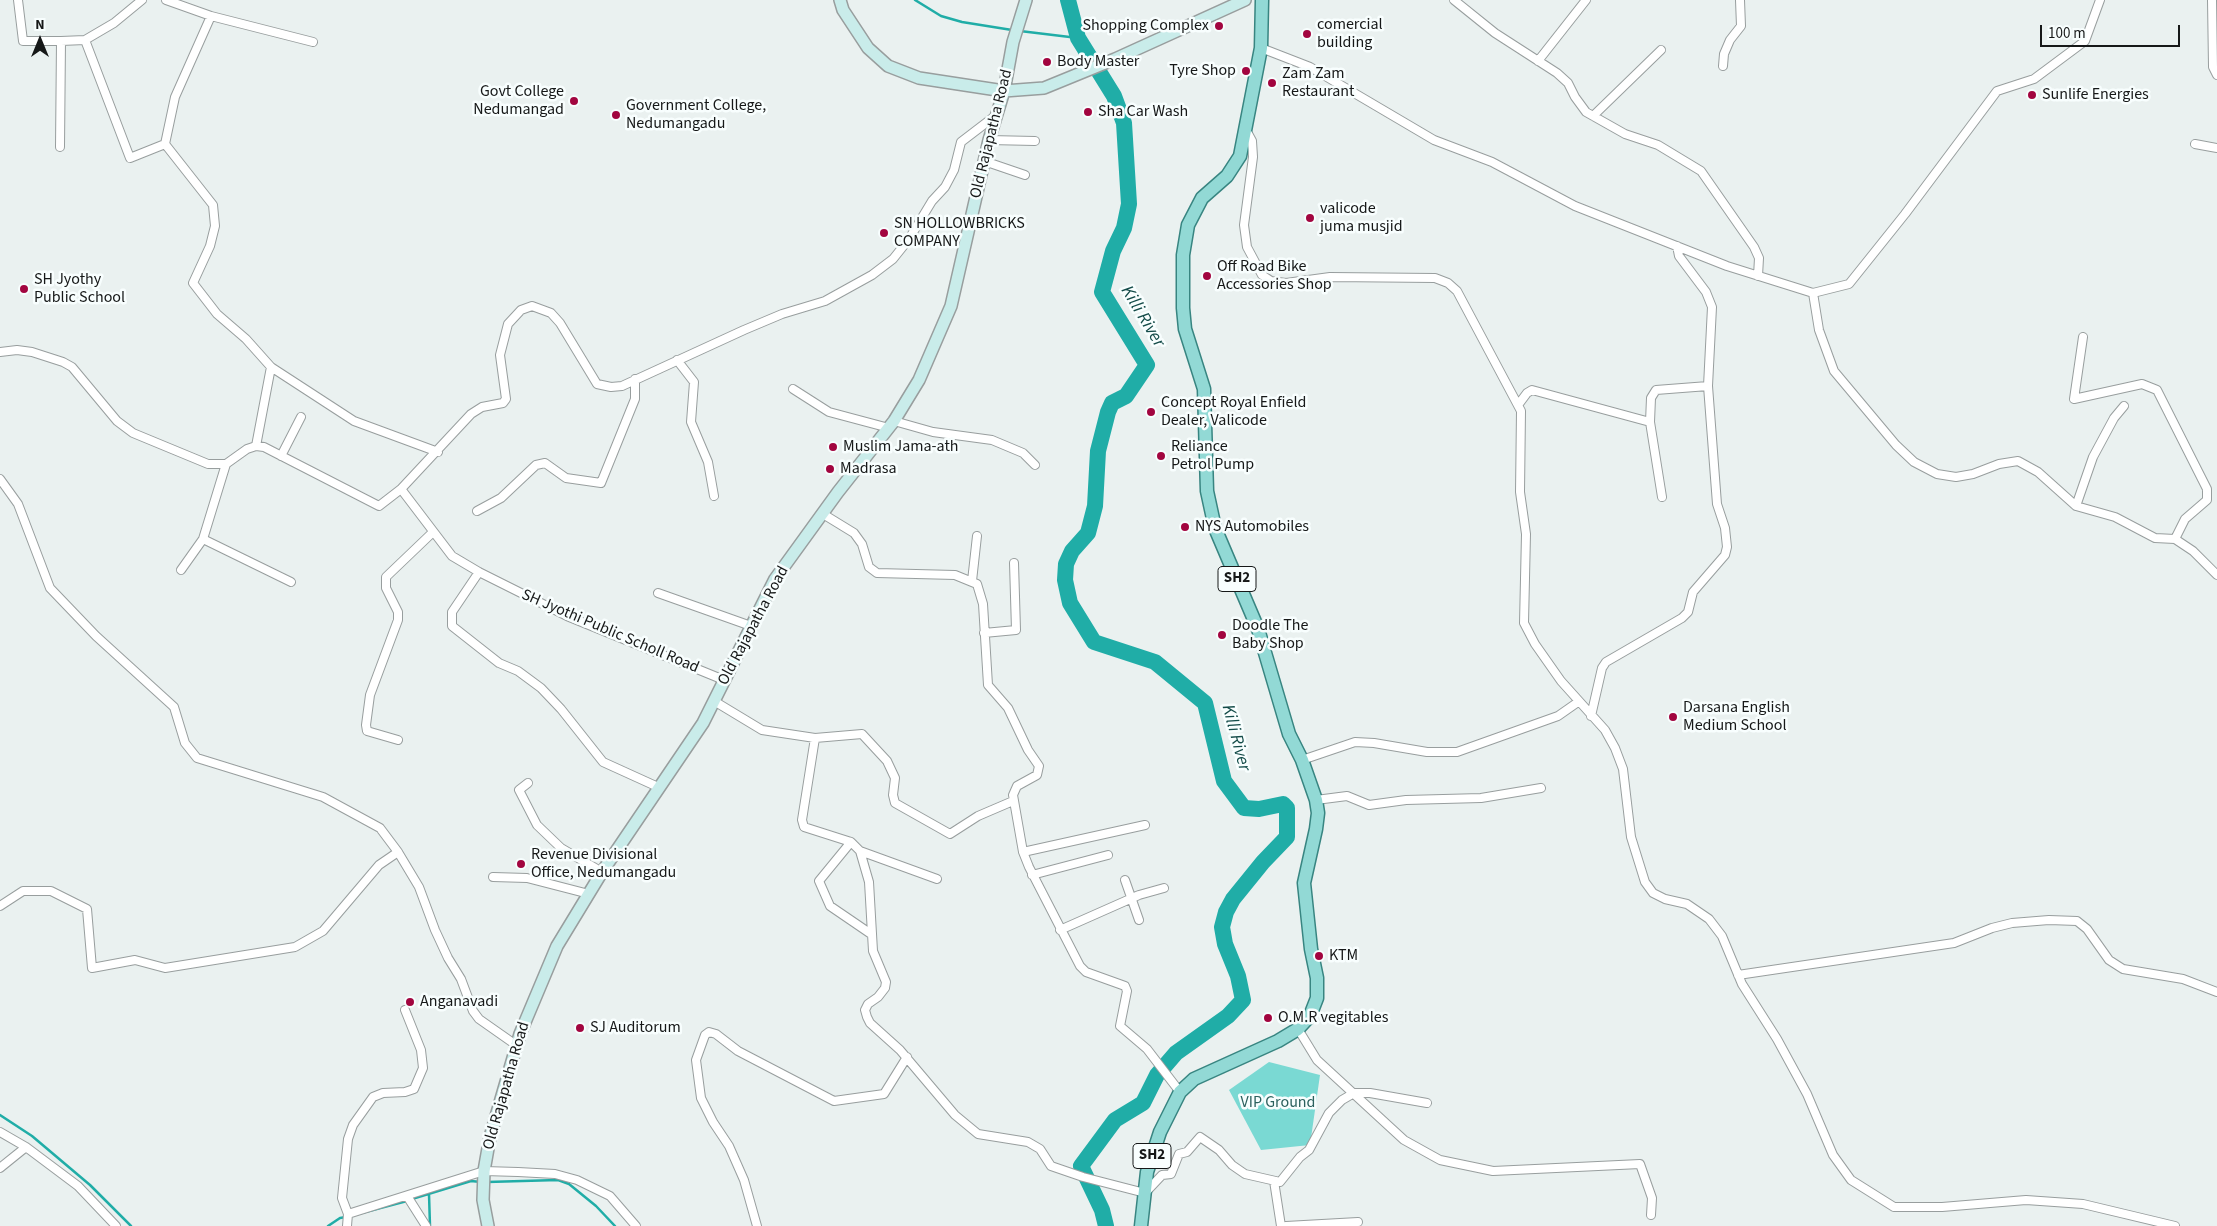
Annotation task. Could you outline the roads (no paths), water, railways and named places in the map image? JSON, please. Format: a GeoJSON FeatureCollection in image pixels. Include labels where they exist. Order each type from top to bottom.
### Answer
{"type":"FeatureCollection","features":[{"type":"Feature","properties":{"kind":"main road"},"geometry":{"type":"LineString","coordinates":[[840,0],[843,10],[868,48],[888,66],[919,78],[1004,92],[1044,88],[1114,59],[1245,0]]}},
{"type":"Feature","properties":{"kind":"main road","name":"Old Rajapatha Road"},"geometry":{"type":"LineString","coordinates":[[488,1226],[484,1173],[490,1137],[516,1045],[558,946],[602,872],[703,722],[775,579],[842,486],[892,424],[919,380],[951,306],[989,140],[1004,92],[1013,42],[1026,0]]}},
{"type":"Feature","properties":{"kind":"main road","name":"SH2"},"geometry":{"type":"LineString","coordinates":[[1142,1226],[1147,1172],[1160,1132],[1180,1092],[1194,1079],[1278,1041],[1298,1029],[1310,1016],[1317,998],[1317,978],[1311,949],[1304,883],[1316,830],[1318,813],[1316,800],[1302,760],[1289,734],[1258,629],[1215,528],[1207,492],[1204,389],[1185,329],[1183,255],[1188,225],[1202,198],[1227,176],[1240,156],[1261,48],[1262,0]]}},
{"type":"Feature","properties":{"kind":"street"},"geometry":{"type":"LineString","coordinates":[[18,0],[22,42],[85,40],[114,23],[142,0]]}},
{"type":"Feature","properties":{"kind":"street"},"geometry":{"type":"LineString","coordinates":[[166,0],[211,16],[313,42]]}},
{"type":"Feature","properties":{"kind":"street"},"geometry":{"type":"LineString","coordinates":[[1454,0],[1495,33],[1558,73],[1568,83],[1575,98],[1586,112],[1625,134],[1658,145],[1701,171],[1754,247],[1759,258],[1758,276]]}},
{"type":"Feature","properties":{"kind":"street"},"geometry":{"type":"LineString","coordinates":[[1538,61],[1586,0]]}},
{"type":"Feature","properties":{"kind":"street"},"geometry":{"type":"LineString","coordinates":[[1723,66],[1724,54],[1730,40],[1741,26],[1740,0]]}},
{"type":"Feature","properties":{"kind":"street"},"geometry":{"type":"LineString","coordinates":[[1261,48],[1310,67],[1434,140],[1492,162],[1575,206],[1758,276],[1813,293],[1849,284],[1905,214],[1997,91],[2034,79],[2085,42],[2100,0]]}},
{"type":"Feature","properties":{"kind":"street"},"geometry":{"type":"LineString","coordinates":[[2212,0],[2212,67],[2217,75]]}},
{"type":"Feature","properties":{"kind":"street"},"geometry":{"type":"LineString","coordinates":[[165,144],[175,97],[211,16]]}},
{"type":"Feature","properties":{"kind":"street"},"geometry":{"type":"LineString","coordinates":[[85,40],[130,158],[165,144]]}},
{"type":"Feature","properties":{"kind":"street"},"geometry":{"type":"LineString","coordinates":[[60,148],[61,42]]}},
{"type":"Feature","properties":{"kind":"street"},"geometry":{"type":"LineString","coordinates":[[1593,116],[1661,50]]}},
{"type":"Feature","properties":{"kind":"street"},"geometry":{"type":"LineString","coordinates":[[0,352],[17,350],[32,352],[63,362],[72,367],[117,421],[133,433],[208,464],[226,464],[247,449],[256,446],[264,447],[379,506],[400,489],[438,452],[472,414],[482,407],[503,403],[506,399],[500,355],[508,324],[521,310],[532,306],[551,313],[560,323],[597,384],[611,388],[622,386],[782,314],[825,301],[872,275],[893,259],[909,239],[932,201],[945,187],[954,170],[961,142],[999,113]]}},
{"type":"Feature","properties":{"kind":"street"},"geometry":{"type":"LineString","coordinates":[[1245,127],[1252,141],[1253,156],[1244,225],[1247,247],[1262,275],[1270,281],[1286,283],[1330,277],[1435,278],[1448,283],[1457,291],[1521,411],[1520,492],[1526,534],[1524,623],[1540,651],[1578,702],[1605,730],[1615,748],[1623,769],[1631,837],[1645,882],[1654,894],[1665,899],[1687,904],[1709,919],[1722,936],[1738,975],[1807,1094],[1833,1155],[1851,1180],[1894,1207],[1906,1208],[2026,1200],[2083,1204],[2175,1226]]}},
{"type":"Feature","properties":{"kind":"street"},"geometry":{"type":"LineString","coordinates":[[989,140],[1036,141]]}},
{"type":"Feature","properties":{"kind":"street"},"geometry":{"type":"LineString","coordinates":[[165,144],[208,198],[215,212],[215,226],[210,246],[192,283],[217,314],[246,339],[271,366],[354,421],[438,452]]}},
{"type":"Feature","properties":{"kind":"street"},"geometry":{"type":"LineString","coordinates":[[2195,144],[2217,148]]}},
{"type":"Feature","properties":{"kind":"street"},"geometry":{"type":"LineString","coordinates":[[984,161],[1024,175]]}},
{"type":"Feature","properties":{"kind":"street"},"geometry":{"type":"LineString","coordinates":[[1591,716],[1602,668],[1606,662],[1682,618],[1688,612],[1693,592],[1724,556],[1727,547],[1725,528],[1717,504],[1708,386],[1709,353],[1713,332],[1712,307],[1706,292],[1679,256],[1677,246]]}},
{"type":"Feature","properties":{"kind":"street"},"geometry":{"type":"LineString","coordinates":[[1813,293],[1819,330],[1834,371],[1896,446],[1914,462],[1937,474],[1956,477],[1973,474],[1999,464],[2018,461],[2038,472],[2076,506],[2115,517],[2155,538],[2175,539],[2193,551],[2217,575]]}},
{"type":"Feature","properties":{"kind":"street"},"geometry":{"type":"LineString","coordinates":[[2083,337],[2074,399],[2142,384],[2157,390],[2207,489],[2207,500],[2185,519],[2175,539]]}},
{"type":"Feature","properties":{"kind":"street"},"geometry":{"type":"LineString","coordinates":[[677,360],[694,382],[691,422],[708,462],[714,496]]}},
{"type":"Feature","properties":{"kind":"street"},"geometry":{"type":"LineString","coordinates":[[256,446],[271,366]]}},
{"type":"Feature","properties":{"kind":"street"},"geometry":{"type":"LineString","coordinates":[[477,511],[501,498],[536,465],[545,463],[566,478],[601,483],[635,399],[635,379]]}},
{"type":"Feature","properties":{"kind":"street"},"geometry":{"type":"LineString","coordinates":[[1662,497],[1650,422],[1651,398],[1656,390],[1708,386]]}},
{"type":"Feature","properties":{"kind":"street"},"geometry":{"type":"LineString","coordinates":[[794,390],[829,412],[934,432],[992,440],[1023,453],[1035,465]]}},
{"type":"Feature","properties":{"kind":"street"},"geometry":{"type":"LineString","coordinates":[[1518,405],[1527,393],[1532,390],[1650,422]]}},
{"type":"Feature","properties":{"kind":"street"},"geometry":{"type":"LineString","coordinates":[[2076,506],[2093,457],[2114,418],[2124,406]]}},
{"type":"Feature","properties":{"kind":"street"},"geometry":{"type":"LineString","coordinates":[[281,456],[301,417]]}},
{"type":"Feature","properties":{"kind":"street"},"geometry":{"type":"LineString","coordinates":[[181,570],[203,539],[226,464]]}},
{"type":"Feature","properties":{"kind":"street"},"geometry":{"type":"LineString","coordinates":[[0,479],[18,504],[50,588],[96,636],[174,707],[185,743],[197,758],[323,797],[380,828],[398,852],[419,887],[435,930],[448,958],[461,979],[479,1019],[516,1045]]}},
{"type":"Feature","properties":{"kind":"street","name":"SH Jyothi Public Scholl Road"},"geometry":{"type":"LineString","coordinates":[[400,489],[452,556],[566,616],[724,680]]}},
{"type":"Feature","properties":{"kind":"street"},"geometry":{"type":"LineString","coordinates":[[823,514],[854,533],[862,544],[869,567],[877,573],[955,575],[972,581],[981,590],[988,685],[1008,708],[1028,750],[1039,766],[1037,775],[1018,786],[1013,795],[1023,852],[1032,874],[1080,966],[1086,972],[1121,983],[1127,991],[1120,1026],[1147,1050],[1180,1092]]}},
{"type":"Feature","properties":{"kind":"street"},"geometry":{"type":"LineString","coordinates":[[398,740],[367,731],[366,725],[370,695],[398,620],[395,605],[386,588],[386,577],[432,532]]}},
{"type":"Feature","properties":{"kind":"street"},"geometry":{"type":"LineString","coordinates":[[972,581],[977,536]]}},
{"type":"Feature","properties":{"kind":"street"},"geometry":{"type":"LineString","coordinates":[[203,539],[291,582]]}},
{"type":"Feature","properties":{"kind":"street"},"geometry":{"type":"LineString","coordinates":[[984,633],[1016,630],[1014,563]]}},
{"type":"Feature","properties":{"kind":"street"},"geometry":{"type":"LineString","coordinates":[[480,572],[452,612],[452,626],[499,663],[518,671],[541,688],[561,709],[603,762],[658,787]]}},
{"type":"Feature","properties":{"kind":"street"},"geometry":{"type":"LineString","coordinates":[[658,593],[751,626]]}},
{"type":"Feature","properties":{"kind":"street"},"geometry":{"type":"LineString","coordinates":[[714,701],[762,730],[814,738],[862,734],[887,761],[895,778],[892,795],[895,803],[950,834],[978,816],[1013,801]]}},
{"type":"Feature","properties":{"kind":"street"},"geometry":{"type":"LineString","coordinates":[[1302,760],[1355,742],[1374,743],[1426,752],[1457,752],[1558,716],[1578,702]]}},
{"type":"Feature","properties":{"kind":"street"},"geometry":{"type":"LineString","coordinates":[[814,738],[802,809],[803,824],[815,831],[851,842],[860,851],[937,879]]}},
{"type":"Feature","properties":{"kind":"street"},"geometry":{"type":"LineString","coordinates":[[528,783],[519,790],[537,825],[562,848],[602,872]]}},
{"type":"Feature","properties":{"kind":"street"},"geometry":{"type":"LineString","coordinates":[[1316,800],[1347,796],[1369,805],[1406,800],[1482,798],[1541,788]]}},
{"type":"Feature","properties":{"kind":"street"},"geometry":{"type":"LineString","coordinates":[[1023,852],[1145,825]]}},
{"type":"Feature","properties":{"kind":"street"},"geometry":{"type":"LineString","coordinates":[[851,842],[819,880],[830,906],[872,934]]}},
{"type":"Feature","properties":{"kind":"street"},"geometry":{"type":"LineString","coordinates":[[860,851],[869,882],[872,951],[886,982],[885,988],[878,997],[868,1004],[866,1010],[867,1017],[870,1023],[907,1057],[956,1115],[978,1134],[1028,1142],[1040,1149],[1051,1166],[1083,1177],[1145,1193],[1162,1175],[1172,1174],[1179,1154],[1187,1152],[1200,1137],[1219,1150],[1232,1165],[1245,1174],[1280,1182],[1300,1157],[1309,1150],[1329,1112],[1342,1100],[1354,1093],[1370,1093],[1428,1103]]}},
{"type":"Feature","properties":{"kind":"street"},"geometry":{"type":"LineString","coordinates":[[0,906],[23,891],[51,891],[87,909],[92,968],[135,960],[165,968],[295,947],[323,930],[379,865],[398,852]]}},
{"type":"Feature","properties":{"kind":"street"},"geometry":{"type":"LineString","coordinates":[[1032,874],[1108,855]]}},
{"type":"Feature","properties":{"kind":"street"},"geometry":{"type":"LineString","coordinates":[[493,877],[527,878],[589,894]]}},
{"type":"Feature","properties":{"kind":"street"},"geometry":{"type":"LineString","coordinates":[[1125,880],[1139,920]]}},
{"type":"Feature","properties":{"kind":"street"},"geometry":{"type":"LineString","coordinates":[[1060,930],[1164,888]]}},
{"type":"Feature","properties":{"kind":"street"},"geometry":{"type":"LineString","coordinates":[[1738,975],[1954,944],[1992,928],[2012,923],[2049,920],[2077,921],[2087,929],[2108,960],[2122,969],[2183,979],[2217,992]]}},
{"type":"Feature","properties":{"kind":"street"},"geometry":{"type":"LineString","coordinates":[[346,1226],[348,1214],[342,1198],[348,1139],[353,1125],[373,1097],[383,1092],[404,1092],[414,1089],[422,1068],[421,1050],[406,1010]]}},
{"type":"Feature","properties":{"kind":"street"},"geometry":{"type":"LineString","coordinates":[[1298,1029],[1317,1060],[1404,1140],[1440,1160],[1493,1171],[1640,1164],[1652,1198],[1650,1215]]}},
{"type":"Feature","properties":{"kind":"street"},"geometry":{"type":"LineString","coordinates":[[757,1226],[737,1164],[701,1098],[696,1060],[705,1035],[709,1032],[716,1034],[738,1051],[834,1101],[884,1094],[907,1057]]}},
{"type":"Feature","properties":{"kind":"street"},"geometry":{"type":"LineString","coordinates":[[0,1132],[26,1147],[78,1186],[116,1226]]}},
{"type":"Feature","properties":{"kind":"street"},"geometry":{"type":"LineString","coordinates":[[0,1168],[26,1147]]}},
{"type":"Feature","properties":{"kind":"street"},"geometry":{"type":"LineString","coordinates":[[348,1214],[484,1173],[555,1174],[577,1180],[610,1196],[636,1226]]}},
{"type":"Feature","properties":{"kind":"street"},"geometry":{"type":"LineString","coordinates":[[1274,1181],[1281,1226]]}},
{"type":"Feature","properties":{"kind":"street"},"geometry":{"type":"LineString","coordinates":[[407,1197],[426,1226]]}},
{"type":"Feature","properties":{"kind":"street"},"geometry":{"type":"LineString","coordinates":[[1286,1226],[1358,1222]]}},
{"type":"Feature","properties":{"kind":"waterway"},"geometry":{"type":"LineString","coordinates":[[915,0],[941,16],[962,22],[1012,30]]}},
{"type":"Feature","properties":{"kind":"waterway","name":"Killi River"},"geometry":{"type":"LineString","coordinates":[[1068,0],[1078,38],[1114,96],[1124,123],[1129,204],[1124,228],[1113,251],[1102,292],[1147,365],[1126,396],[1112,403],[1108,412],[1098,451],[1095,506],[1088,533],[1072,551],[1066,564],[1065,580],[1070,603],[1094,642],[1155,662],[1205,703],[1224,781],[1244,808],[1259,809],[1283,804],[1287,808],[1287,837],[1263,862],[1233,899],[1226,912],[1222,927],[1225,944],[1238,976],[1243,1000],[1228,1016],[1176,1053],[1157,1075],[1143,1103],[1115,1120],[1081,1166],[1102,1210],[1106,1226]]}},
{"type":"Feature","properties":{"kind":"waterway"},"geometry":{"type":"LineString","coordinates":[[1020,31],[1078,38]]}},
{"type":"Feature","properties":{"kind":"waterway"},"geometry":{"type":"LineString","coordinates":[[0,1115],[32,1136],[90,1185],[131,1226]]}},
{"type":"Feature","properties":{"kind":"waterway"},"geometry":{"type":"LineString","coordinates":[[487,1182],[558,1180],[569,1184],[596,1206],[615,1226]]}},
{"type":"Feature","properties":{"kind":"waterway"},"geometry":{"type":"LineString","coordinates":[[412,1199],[471,1181],[481,1182]]}},
{"type":"Feature","properties":{"kind":"waterway"},"geometry":{"type":"LineString","coordinates":[[429,1194],[430,1226]]}},
{"type":"Feature","properties":{"kind":"waterway"},"geometry":{"type":"LineString","coordinates":[[354,1215],[407,1201]]}},
{"type":"Feature","properties":{"kind":"waterway"},"geometry":{"type":"LineString","coordinates":[[328,1226],[340,1218],[346,1217]]}},
{"type":"Feature","properties":{"kind":"place","name":"Shopping Complex"},"geometry":{"type":"Point","coordinates":[1219,26]}},
{"type":"Feature","properties":{"kind":"place","name":"comercial building"},"geometry":{"type":"Point","coordinates":[1307,34]}},
{"type":"Feature","properties":{"kind":"place","name":"Body Master"},"geometry":{"type":"Point","coordinates":[1047,62]}},
{"type":"Feature","properties":{"kind":"place","name":"Tyre Shop"},"geometry":{"type":"Point","coordinates":[1246,71]}},
{"type":"Feature","properties":{"kind":"place","name":"Zam Zam Restaurant"},"geometry":{"type":"Point","coordinates":[1272,83]}},
{"type":"Feature","properties":{"kind":"place","name":"Sunlife Energies"},"geometry":{"type":"Point","coordinates":[2032,95]}},
{"type":"Feature","properties":{"kind":"place","name":"Govt College Nedumangad"},"geometry":{"type":"Point","coordinates":[574,101]}},
{"type":"Feature","properties":{"kind":"place","name":"Sha Car Wash"},"geometry":{"type":"Point","coordinates":[1088,112]}},
{"type":"Feature","properties":{"kind":"place","name":"Government College, Nedumangadu"},"geometry":{"type":"Point","coordinates":[616,115]}},
{"type":"Feature","properties":{"kind":"place","name":"valicode juma musjid"},"geometry":{"type":"Point","coordinates":[1310,218]}},
{"type":"Feature","properties":{"kind":"place","name":"SN HOLLOWBRICKS COMPANY"},"geometry":{"type":"Point","coordinates":[884,233]}},
{"type":"Feature","properties":{"kind":"place","name":"Off Road Bike Accessories Shop"},"geometry":{"type":"Point","coordinates":[1207,276]}},
{"type":"Feature","properties":{"kind":"place","name":"SH Jyothy Public School"},"geometry":{"type":"Point","coordinates":[24,289]}},
{"type":"Feature","properties":{"kind":"place","name":"Concept Royal Enfield Dealer, Valicode"},"geometry":{"type":"Point","coordinates":[1151,412]}},
{"type":"Feature","properties":{"kind":"place","name":"Muslim Jama-ath"},"geometry":{"type":"Point","coordinates":[833,447]}},
{"type":"Feature","properties":{"kind":"place","name":"Reliance Petrol Pump"},"geometry":{"type":"Point","coordinates":[1161,456]}},
{"type":"Feature","properties":{"kind":"place","name":"Madrasa"},"geometry":{"type":"Point","coordinates":[830,469]}},
{"type":"Feature","properties":{"kind":"place","name":"NYS Automobiles"},"geometry":{"type":"Point","coordinates":[1185,527]}},
{"type":"Feature","properties":{"kind":"place","name":"Doodle The Baby Shop"},"geometry":{"type":"Point","coordinates":[1222,635]}},
{"type":"Feature","properties":{"kind":"place","name":"Darsana English Medium School"},"geometry":{"type":"Point","coordinates":[1673,717]}},
{"type":"Feature","properties":{"kind":"place","name":"Revenue Divisional Office, Nedumangadu"},"geometry":{"type":"Point","coordinates":[521,864]}},
{"type":"Feature","properties":{"kind":"place","name":"KTM"},"geometry":{"type":"Point","coordinates":[1319,956]}},
{"type":"Feature","properties":{"kind":"place","name":"Anganavadi"},"geometry":{"type":"Point","coordinates":[410,1002]}},
{"type":"Feature","properties":{"kind":"place","name":"O.M.R vegitables"},"geometry":{"type":"Point","coordinates":[1268,1018]}},
{"type":"Feature","properties":{"kind":"place","name":"SJ Auditorum"},"geometry":{"type":"Point","coordinates":[580,1028]}},
{"type":"Feature","properties":{"kind":"park label","name":"VIP Ground"},"geometry":{"type":"Point","coordinates":[1278,1103]}}]}
